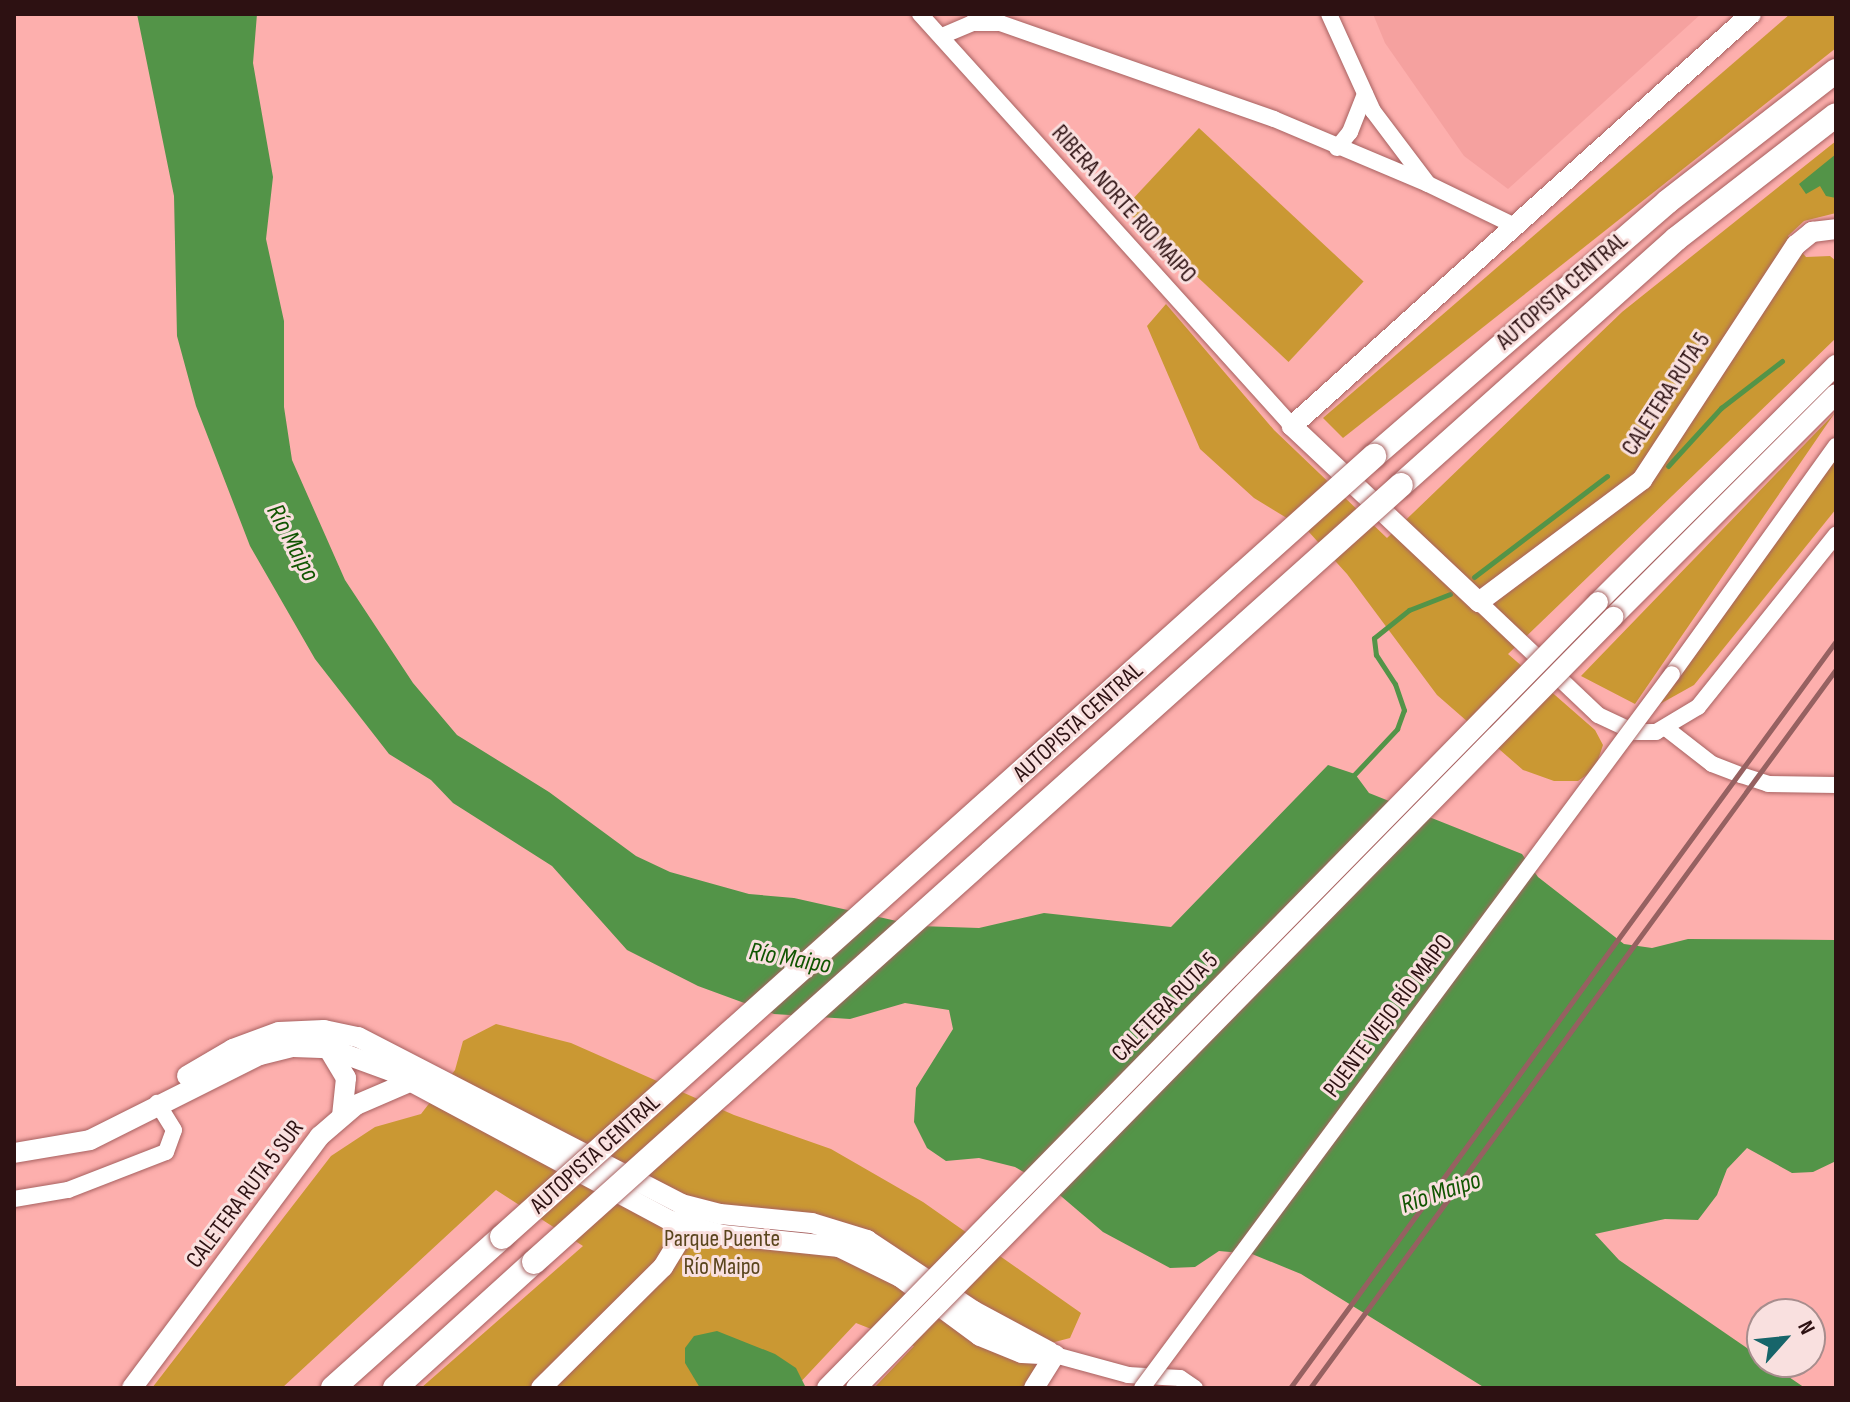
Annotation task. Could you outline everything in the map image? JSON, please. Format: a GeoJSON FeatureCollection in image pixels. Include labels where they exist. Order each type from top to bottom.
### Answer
{"type":"FeatureCollection","features":[{"type":"Feature","properties":{"kind":"highway","name":"AUTOPISTA CENTRAL"},"geometry":{"type":"LineString","coordinates":[[333,1388],[1374,456],[1667,202],[1836,71]]}},
{"type":"Feature","properties":{"kind":"highway","name":"AUTOPISTA CENTRAL"},"geometry":{"type":"LineString","coordinates":[[395,1388],[1676,239],[1836,115]]}},
{"type":"Feature","properties":{"kind":"main road"},"geometry":{"type":"LineString","coordinates":[[1479,602],[1292,426],[1751,14]]}},
{"type":"Feature","properties":{"kind":"main road","name":"CALETERA RUTA 5"},"geometry":{"type":"LineString","coordinates":[[1479,602],[1642,480],[1796,245],[1812,232],[1836,229]]}},
{"type":"Feature","properties":{"kind":"main road","name":"CALETERA RUTA 5"},"geometry":{"type":"LineString","coordinates":[[827,1388],[1598,602],[1836,365]]}},
{"type":"Feature","properties":{"kind":"main road","name":"CALETERA RUTA 5"},"geometry":{"type":"LineString","coordinates":[[856,1388],[1836,394]]}},
{"type":"Feature","properties":{"kind":"main road"},"geometry":{"type":"LineString","coordinates":[[157,1103],[216,1057],[294,1030],[358,1037],[434,1075],[693,1219]]}},
{"type":"Feature","properties":{"kind":"main road"},"geometry":{"type":"LineString","coordinates":[[14,1153],[90,1140],[157,1103],[260,1055],[293,1047],[328,1048],[408,1082],[693,1219],[848,1251],[900,1277],[980,1336],[1022,1353],[1055,1355],[1034,1388]]}},
{"type":"Feature","properties":{"kind":"main road"},"geometry":{"type":"LineString","coordinates":[[328,1048],[346,1078],[342,1115]]}},
{"type":"Feature","properties":{"kind":"main road","name":"CALETERA RUTA 5 SUR"},"geometry":{"type":"LineString","coordinates":[[132,1388],[310,1147],[342,1115],[408,1082],[434,1075]]}},
{"type":"Feature","properties":{"kind":"main road"},"geometry":{"type":"LineString","coordinates":[[541,1388],[663,1267],[693,1219]]}},
{"type":"Feature","properties":{"kind":"street","name":"RIBERA NORTE RIO MAIPO"},"geometry":{"type":"LineString","coordinates":[[920,14],[1292,426]]}},
{"type":"Feature","properties":{"kind":"street"},"geometry":{"type":"LineString","coordinates":[[1329,14],[1365,94],[1428,184]]}},
{"type":"Feature","properties":{"kind":"street"},"geometry":{"type":"LineString","coordinates":[[942,36],[972,23],[1000,23],[1274,119],[1428,184],[1513,225]]}},
{"type":"Feature","properties":{"kind":"street"},"geometry":{"type":"LineString","coordinates":[[1337,148],[1350,132],[1365,94]]}},
{"type":"Feature","properties":{"kind":"street","name":"PUENTE VIEJO RÍO MAIPO"},"geometry":{"type":"LineString","coordinates":[[1142,1388],[1672,674],[1836,446]]}},
{"type":"Feature","properties":{"kind":"street"},"geometry":{"type":"LineString","coordinates":[[1479,602],[1598,715],[1634,732],[1667,729],[1698,707],[1836,535]]}},
{"type":"Feature","properties":{"kind":"street"},"geometry":{"type":"LineString","coordinates":[[1667,729],[1712,764],[1768,784],[1835,784]]}},
{"type":"Feature","properties":{"kind":"street"},"geometry":{"type":"LineString","coordinates":[[14,1199],[68,1190],[166,1152],[174,1130],[157,1103]]}},
{"type":"Feature","properties":{"kind":"street"},"geometry":{"type":"LineString","coordinates":[[1055,1355],[1128,1375],[1180,1378],[1195,1388]]}},
{"type":"Feature","properties":{"kind":"shaded area"},"geometry":{"type":"Polygon","coordinates":[[[1373,14],[1701,14],[1508,189],[1464,156],[1385,43],[1373,14]]]}},
{"type":"Feature","properties":{"kind":"green space"},"geometry":{"type":"Polygon","coordinates":[[[1790,14],[1836,14],[1836,48],[1343,438],[1323,418],[1790,14]]]}},
{"type":"Feature","properties":{"kind":"green space"},"geometry":{"type":"Polygon","coordinates":[[[1199,128],[1364,281],[1289,362],[1124,208],[1199,128]]]}},
{"type":"Feature","properties":{"kind":"green space"},"geometry":{"type":"Polygon","coordinates":[[[1836,141],[1836,213],[1804,221],[1788,236],[1806,257],[1830,256],[1836,261],[1836,338],[1508,654],[1595,730],[1603,745],[1595,769],[1578,781],[1554,781],[1523,770],[1437,695],[1347,574],[1308,531],[1254,498],[1200,449],[1147,326],[1166,304],[1274,430],[1387,538],[1622,312],[1836,141]]]}},
{"type":"Feature","properties":{"kind":"green space"},"geometry":{"type":"Polygon","coordinates":[[[1836,411],[1635,704],[1581,676],[1832,416],[1836,411]]]}},
{"type":"Feature","properties":{"kind":"green space"},"geometry":{"type":"Polygon","coordinates":[[[1836,455],[1836,509],[1694,685],[1660,704],[1836,455]]]}},
{"type":"Feature","properties":{"kind":"green space","name":"Parque Puente Río Maipo"},"geometry":{"type":"Polygon","coordinates":[[[496,1024],[571,1043],[734,1115],[831,1149],[923,1202],[1081,1313],[1070,1338],[1051,1343],[1023,1388],[874,1388],[914,1346],[856,1323],[795,1388],[421,1388],[583,1246],[496,1190],[282,1388],[152,1388],[331,1156],[375,1127],[421,1114],[455,1070],[463,1041],[496,1024]]]}},
{"type":"Feature","properties":{"kind":"water","name":"Río Maipo"},"geometry":{"type":"Polygon","coordinates":[[[137,14],[257,14],[253,63],[273,177],[266,239],[284,321],[284,407],[292,460],[345,580],[413,683],[457,735],[549,792],[636,856],[670,872],[749,894],[794,898],[919,926],[979,928],[1044,913],[1171,927],[1328,765],[1355,774],[1369,793],[1522,854],[1538,877],[1624,944],[1652,948],[1688,939],[1836,940],[1836,1161],[1813,1172],[1792,1173],[1747,1148],[1727,1169],[1717,1195],[1698,1220],[1665,1219],[1595,1234],[1619,1260],[1746,1347],[1746,1378],[1790,1378],[1805,1388],[1485,1388],[1301,1274],[1252,1254],[1219,1251],[1195,1267],[1170,1268],[1103,1232],[1055,1191],[1015,1167],[979,1158],[946,1161],[927,1148],[914,1122],[916,1088],[953,1029],[949,1010],[905,1003],[850,1019],[774,1014],[698,986],[627,950],[552,866],[453,803],[431,780],[389,754],[315,659],[250,546],[196,406],[177,336],[174,196],[137,14]]]}},
{"type":"Feature","properties":{"kind":"water"},"geometry":{"type":"Polygon","coordinates":[[[1836,154],[1836,198],[1826,196],[1820,186],[1806,194],[1799,184],[1836,154]]]}},
{"type":"Feature","properties":{"kind":"water"},"geometry":{"type":"Polygon","coordinates":[[[717,1331],[775,1354],[796,1368],[806,1388],[700,1388],[685,1363],[685,1348],[694,1336],[717,1331]]]}},
{"type":"Feature","properties":{"kind":"waterway"},"geometry":{"type":"LineString","coordinates":[[1668,466],[1721,408],[1782,361]]}},
{"type":"Feature","properties":{"kind":"waterway"},"geometry":{"type":"LineString","coordinates":[[1474,577],[1607,476]]}},
{"type":"Feature","properties":{"kind":"waterway"},"geometry":{"type":"LineString","coordinates":[[1352,777],[1397,729],[1404,710],[1395,684],[1376,655],[1374,638],[1409,610],[1450,594]]}},
{"type":"Feature","properties":{"kind":"railway"},"geometry":{"type":"LineString","coordinates":[[1290,1388],[1836,641]]}},
{"type":"Feature","properties":{"kind":"railway"},"geometry":{"type":"LineString","coordinates":[[1310,1388],[1836,669]]}}]}
